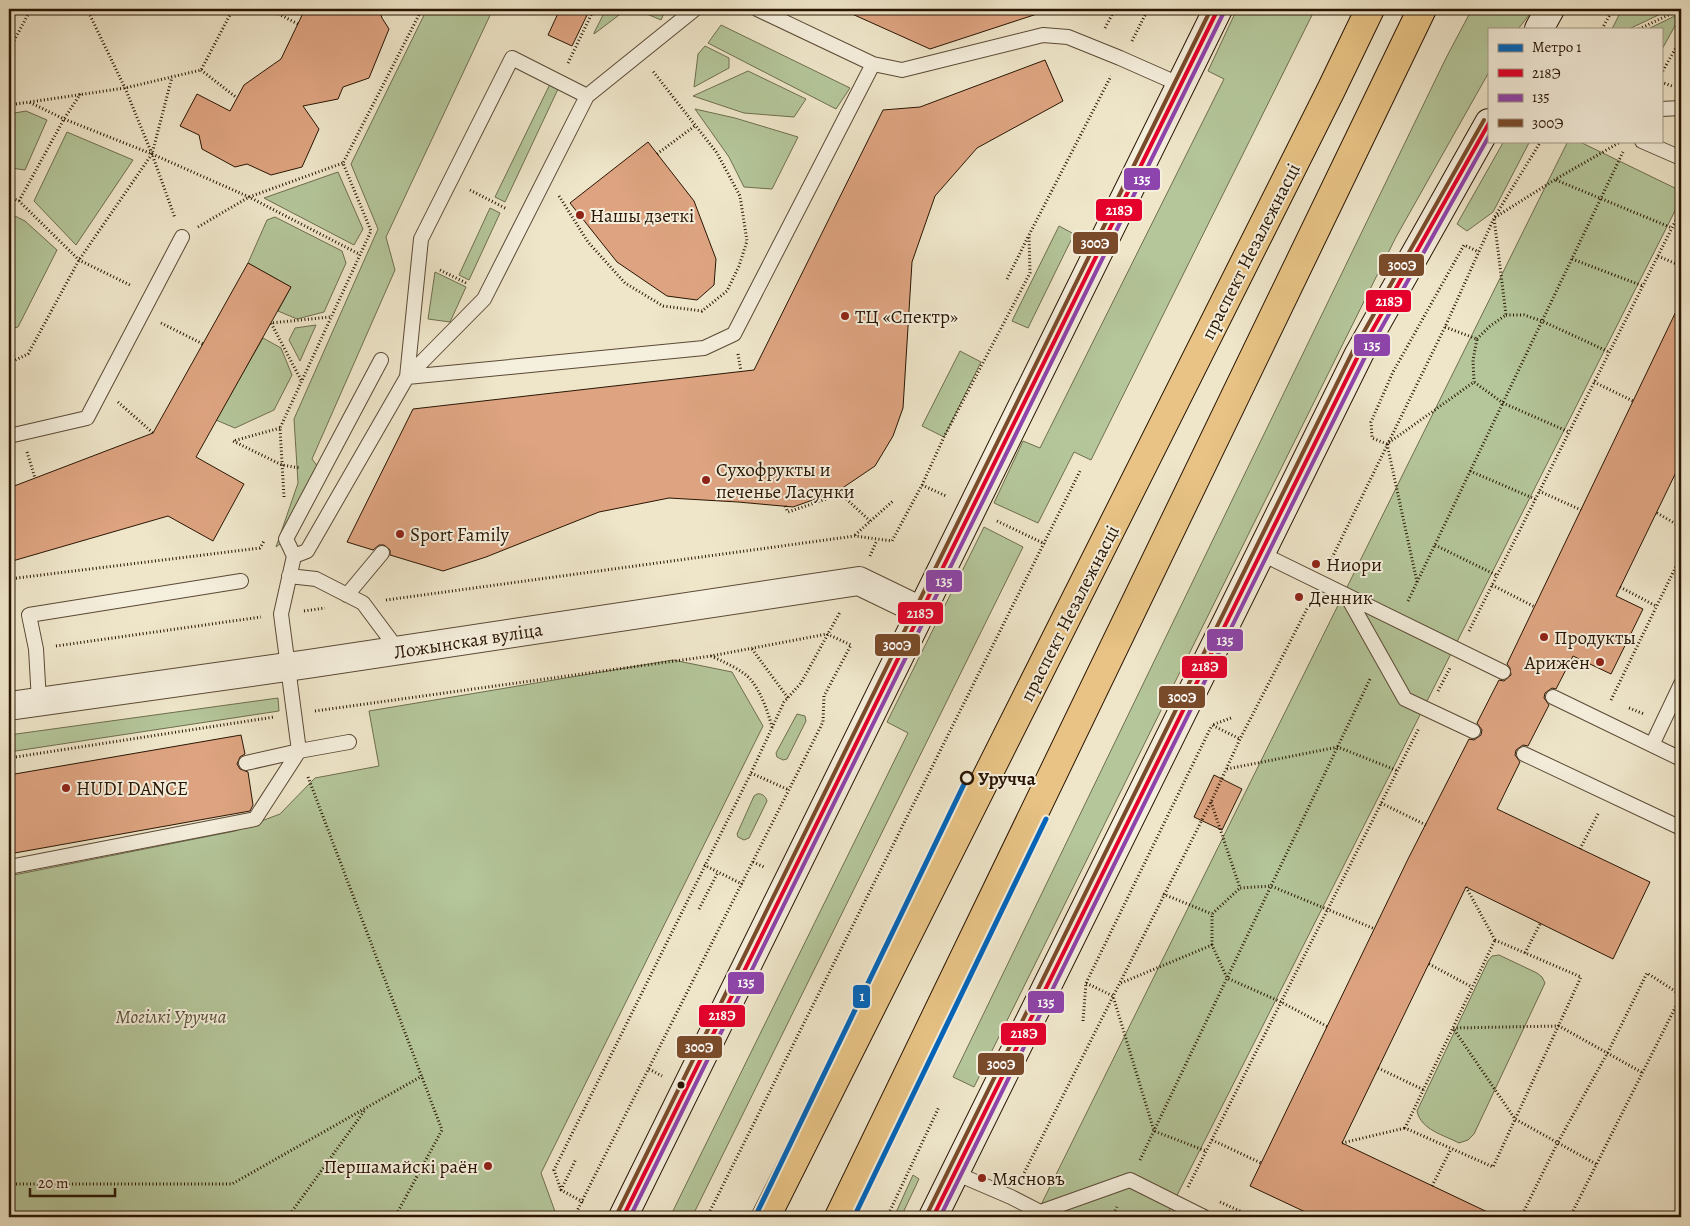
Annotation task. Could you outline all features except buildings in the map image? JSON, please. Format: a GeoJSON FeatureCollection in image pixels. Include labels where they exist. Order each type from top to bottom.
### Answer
{"type":"FeatureCollection","features":[{"type":"Feature","properties":{"kind":"highway"},"geometry":{"type":"LineString","coordinates":[[1331,90],[1352,9]]}},
{"type":"Feature","properties":{"kind":"highway","name":"праспект Незалежнасці"},"geometry":{"type":"LineString","coordinates":[[766,1217],[1370,9]]}},
{"type":"Feature","properties":{"kind":"highway"},"geometry":{"type":"LineString","coordinates":[[838,1217],[1422,9]]}},
{"type":"Feature","properties":{"kind":"highway"},"geometry":{"type":"LineString","coordinates":[[1370,116],[1440,9]]}},
{"type":"Feature","properties":{"kind":"main road"},"geometry":{"type":"LineString","coordinates":[[623,1217],[1218,9]]}},
{"type":"Feature","properties":{"kind":"main road"},"geometry":{"type":"LineString","coordinates":[[1540,28],[1550,9]]}},
{"type":"Feature","properties":{"kind":"main road"},"geometry":{"type":"LineString","coordinates":[[933,1217],[1360,354],[1488,126]]}},
{"type":"Feature","properties":{"kind":"main road","name":"Ложынская вуліца"},"geometry":{"type":"LineString","coordinates":[[9,706],[288,667],[859,581],[921,611]]}},
{"type":"Feature","properties":{"kind":"lane"},"geometry":{"type":"LineString","coordinates":[[294,556],[307,551],[407,378],[484,299],[587,96],[695,9]]}},
{"type":"Feature","properties":{"kind":"lane"},"geometry":{"type":"LineString","coordinates":[[758,9],[873,64],[902,70],[1043,35],[1068,38],[1120,58],[1181,85]]}},
{"type":"Feature","properties":{"kind":"lane"},"geometry":{"type":"LineString","coordinates":[[407,378],[421,239],[512,58],[587,96]]}},
{"type":"Feature","properties":{"kind":"lane"},"geometry":{"type":"LineString","coordinates":[[407,378],[704,348],[734,334],[873,64]]}},
{"type":"Feature","properties":{"kind":"lane"},"geometry":{"type":"LineString","coordinates":[[1662,109],[1681,108]]}},
{"type":"Feature","properties":{"kind":"lane"},"geometry":{"type":"LineString","coordinates":[[1644,142],[1681,158]]}},
{"type":"Feature","properties":{"kind":"lane"},"geometry":{"type":"LineString","coordinates":[[9,436],[87,418],[182,237]]}},
{"type":"Feature","properties":{"kind":"lane"},"geometry":{"type":"LineString","coordinates":[[9,867],[255,819],[299,751],[281,614],[294,556],[286,539],[381,360]]}},
{"type":"Feature","properties":{"kind":"lane"},"geometry":{"type":"LineString","coordinates":[[348,595],[382,553]]}},
{"type":"Feature","properties":{"kind":"lane"},"geometry":{"type":"LineString","coordinates":[[1262,554],[1503,672]]}},
{"type":"Feature","properties":{"kind":"lane"},"geometry":{"type":"LineString","coordinates":[[289,576],[316,580],[363,603],[398,650]]}},
{"type":"Feature","properties":{"kind":"lane"},"geometry":{"type":"LineString","coordinates":[[39,701],[36,649],[29,615],[241,581]]}},
{"type":"Feature","properties":{"kind":"lane"},"geometry":{"type":"LineString","coordinates":[[1347,596],[1406,700],[1473,731]]}},
{"type":"Feature","properties":{"kind":"lane"},"geometry":{"type":"LineString","coordinates":[[1652,745],[1681,684]]}},
{"type":"Feature","properties":{"kind":"lane"},"geometry":{"type":"LineString","coordinates":[[1553,697],[1681,759]]}},
{"type":"Feature","properties":{"kind":"lane"},"geometry":{"type":"LineString","coordinates":[[246,763],[350,742]]}},
{"type":"Feature","properties":{"kind":"lane"},"geometry":{"type":"LineString","coordinates":[[1524,754],[1681,828]]}},
{"type":"Feature","properties":{"kind":"lane"},"geometry":{"type":"LineString","coordinates":[[955,1173],[1046,1214],[1130,1180],[1204,1217]]}},
{"type":"Feature","properties":{"kind":"path"},"geometry":{"type":"LineString","coordinates":[[9,50],[31,9]]}},
{"type":"Feature","properties":{"kind":"path"},"geometry":{"type":"LineString","coordinates":[[87,9],[125,88],[152,154],[182,237],[248,197],[343,163],[422,9]]}},
{"type":"Feature","properties":{"kind":"path"},"geometry":{"type":"LineString","coordinates":[[9,105],[125,88],[201,70],[232,9]]}},
{"type":"Feature","properties":{"kind":"path"},"geometry":{"type":"LineString","coordinates":[[269,9],[298,24]]}},
{"type":"Feature","properties":{"kind":"path"},"geometry":{"type":"LineString","coordinates":[[414,9],[418,16]]}},
{"type":"Feature","properties":{"kind":"path"},"geometry":{"type":"LineString","coordinates":[[559,82],[594,9]]}},
{"type":"Feature","properties":{"kind":"path"},"geometry":{"type":"LineString","coordinates":[[1007,279],[1120,58],[1132,41],[1148,9]]}},
{"type":"Feature","properties":{"kind":"path"},"geometry":{"type":"LineString","coordinates":[[1603,28],[1613,9]]}},
{"type":"Feature","properties":{"kind":"path"},"geometry":{"type":"LineString","coordinates":[[1641,28],[1681,9]]}},
{"type":"Feature","properties":{"kind":"path"},"geometry":{"type":"LineString","coordinates":[[1662,72],[1681,39]]}},
{"type":"Feature","properties":{"kind":"path"},"geometry":{"type":"LineString","coordinates":[[546,176],[588,242],[625,283],[663,306],[702,311],[727,291],[739,266],[746,241],[740,196],[716,153],[639,54]]}},
{"type":"Feature","properties":{"kind":"path"},"geometry":{"type":"LineString","coordinates":[[201,70],[237,98]]}},
{"type":"Feature","properties":{"kind":"path"},"geometry":{"type":"LineString","coordinates":[[9,363],[28,354],[79,260],[152,154],[172,77]]}},
{"type":"Feature","properties":{"kind":"path"},"geometry":{"type":"LineString","coordinates":[[19,201],[64,119],[81,93]]}},
{"type":"Feature","properties":{"kind":"path"},"geometry":{"type":"LineString","coordinates":[[29,102],[64,119],[152,154],[248,197],[359,254]]}},
{"type":"Feature","properties":{"kind":"path"},"geometry":{"type":"LineString","coordinates":[[657,154],[696,126]]}},
{"type":"Feature","properties":{"kind":"path"},"geometry":{"type":"LineString","coordinates":[[1039,1146],[1163,894],[1320,583],[1445,327],[1494,218],[1540,142]]}},
{"type":"Feature","properties":{"kind":"path"},"geometry":{"type":"LineString","coordinates":[[1494,218],[1620,142]]}},
{"type":"Feature","properties":{"kind":"path"},"geometry":{"type":"LineString","coordinates":[[284,501],[280,428],[370,231],[343,163]]}},
{"type":"Feature","properties":{"kind":"path"},"geometry":{"type":"LineString","coordinates":[[451,179],[525,219]]}},
{"type":"Feature","properties":{"kind":"path"},"geometry":{"type":"LineString","coordinates":[[1556,179],[1672,228]]}},
{"type":"Feature","properties":{"kind":"path"},"geometry":{"type":"LineString","coordinates":[[9,197],[19,201],[79,260],[151,295]]}},
{"type":"Feature","properties":{"kind":"path"},"geometry":{"type":"LineString","coordinates":[[1494,218],[1506,315]]}},
{"type":"Feature","properties":{"kind":"path"},"geometry":{"type":"LineString","coordinates":[[36,649],[855,536],[892,541],[1030,273],[1030,235]]}},
{"type":"Feature","properties":{"kind":"path"},"geometry":{"type":"LineString","coordinates":[[1387,444],[1372,438],[1372,422],[1393,372],[1464,245],[1479,252]]}},
{"type":"Feature","properties":{"kind":"path"},"geometry":{"type":"LineString","coordinates":[[1658,256],[1681,266]]}},
{"type":"Feature","properties":{"kind":"path"},"geometry":{"type":"LineString","coordinates":[[1572,259],[1643,286]]}},
{"type":"Feature","properties":{"kind":"path"},"geometry":{"type":"LineString","coordinates":[[419,260],[487,293]]}},
{"type":"Feature","properties":{"kind":"path"},"geometry":{"type":"LineString","coordinates":[[141,313],[203,344]]}},
{"type":"Feature","properties":{"kind":"path"},"geometry":{"type":"LineString","coordinates":[[1569,432],[1503,403],[1474,382],[1472,360],[1477,339],[1490,326],[1506,315],[1524,315],[1542,321],[1609,352]]}},
{"type":"Feature","properties":{"kind":"path"},"geometry":{"type":"LineString","coordinates":[[301,380],[271,323],[330,317]]}},
{"type":"Feature","properties":{"kind":"path"},"geometry":{"type":"LineString","coordinates":[[1445,327],[1477,339]]}},
{"type":"Feature","properties":{"kind":"path"},"geometry":{"type":"LineString","coordinates":[[1387,444],[1474,382]]}},
{"type":"Feature","properties":{"kind":"path"},"geometry":{"type":"LineString","coordinates":[[1594,382],[1633,401]]}},
{"type":"Feature","properties":{"kind":"path"},"geometry":{"type":"LineString","coordinates":[[103,388],[153,433]]}},
{"type":"Feature","properties":{"kind":"path"},"geometry":{"type":"LineString","coordinates":[[280,428],[233,441],[282,465],[293,467]]}},
{"type":"Feature","properties":{"kind":"path"},"geometry":{"type":"LineString","coordinates":[[1387,444],[1417,582]]}},
{"type":"Feature","properties":{"kind":"path"},"geometry":{"type":"LineString","coordinates":[[707,1217],[1081,469]]}},
{"type":"Feature","properties":{"kind":"path"},"geometry":{"type":"LineString","coordinates":[[1470,471],[1535,499]]}},
{"type":"Feature","properties":{"kind":"path"},"geometry":{"type":"LineString","coordinates":[[922,485],[948,497]]}},
{"type":"Feature","properties":{"kind":"path"},"geometry":{"type":"LineString","coordinates":[[1539,491],[1581,510]]}},
{"type":"Feature","properties":{"kind":"path"},"geometry":{"type":"LineString","coordinates":[[785,506],[788,512],[841,494],[870,521]]}},
{"type":"Feature","properties":{"kind":"path"},"geometry":{"type":"LineString","coordinates":[[855,536],[894,500]]}},
{"type":"Feature","properties":{"kind":"path"},"geometry":{"type":"LineString","coordinates":[[1657,514],[1681,527]]}},
{"type":"Feature","properties":{"kind":"path"},"geometry":{"type":"LineString","coordinates":[[994,520],[1045,544]]}},
{"type":"Feature","properties":{"kind":"path"},"geometry":{"type":"LineString","coordinates":[[9,579],[260,548],[264,540]]}},
{"type":"Feature","properties":{"kind":"path"},"geometry":{"type":"LineString","coordinates":[[1435,545],[1496,575]]}},
{"type":"Feature","properties":{"kind":"path"},"geometry":{"type":"LineString","coordinates":[[1611,700],[1681,556]]}},
{"type":"Feature","properties":{"kind":"path"},"geometry":{"type":"LineString","coordinates":[[1492,585],[1535,607]]}},
{"type":"Feature","properties":{"kind":"path"},"geometry":{"type":"LineString","coordinates":[[1620,587],[1656,606]]}},
{"type":"Feature","properties":{"kind":"path"},"geometry":{"type":"LineString","coordinates":[[583,1202],[561,1190],[554,1170],[772,727],[788,698],[801,683],[827,634]]}},
{"type":"Feature","properties":{"kind":"path"},"geometry":{"type":"LineString","coordinates":[[9,758],[293,714],[711,656],[827,634],[851,646],[824,696],[823,722],[574,1217]]}},
{"type":"Feature","properties":{"kind":"path"},"geometry":{"type":"LineString","coordinates":[[752,649],[788,698]]}},
{"type":"Feature","properties":{"kind":"path"},"geometry":{"type":"LineString","coordinates":[[711,656],[729,664],[751,679],[768,712],[772,727]]}},
{"type":"Feature","properties":{"kind":"path"},"geometry":{"type":"LineString","coordinates":[[1083,1020],[1086,983],[1212,725],[1231,718]]}},
{"type":"Feature","properties":{"kind":"path"},"geometry":{"type":"LineString","coordinates":[[1212,725],[1240,740]]}},
{"type":"Feature","properties":{"kind":"path"},"geometry":{"type":"LineString","coordinates":[[1226,769],[1338,747],[1398,771]]}},
{"type":"Feature","properties":{"kind":"path"},"geometry":{"type":"LineString","coordinates":[[299,751],[442,1130],[395,1217]]}},
{"type":"Feature","properties":{"kind":"path"},"geometry":{"type":"LineString","coordinates":[[751,773],[790,790]]}},
{"type":"Feature","properties":{"kind":"path"},"geometry":{"type":"LineString","coordinates":[[1580,849],[1608,794]]}},
{"type":"Feature","properties":{"kind":"path"},"geometry":{"type":"LineString","coordinates":[[1211,802],[1240,888]]}},
{"type":"Feature","properties":{"kind":"path"},"geometry":{"type":"LineString","coordinates":[[1381,803],[1426,825]]}},
{"type":"Feature","properties":{"kind":"path"},"geometry":{"type":"LineString","coordinates":[[704,865],[742,884]]}},
{"type":"Feature","properties":{"kind":"path"},"geometry":{"type":"LineString","coordinates":[[699,909],[718,872]]}},
{"type":"Feature","properties":{"kind":"path"},"geometry":{"type":"LineString","coordinates":[[1328,1027],[1281,1002],[1227,978],[1212,945],[1212,914],[1240,888],[1271,886],[1375,928]]}},
{"type":"Feature","properties":{"kind":"path"},"geometry":{"type":"LineString","coordinates":[[1342,1143],[1405,1128],[1493,1167],[1581,977],[1495,940],[1466,887]]}},
{"type":"Feature","properties":{"kind":"path"},"geometry":{"type":"LineString","coordinates":[[1163,894],[1212,914]]}},
{"type":"Feature","properties":{"kind":"path"},"geometry":{"type":"LineString","coordinates":[[1525,953],[1540,924]]}},
{"type":"Feature","properties":{"kind":"path"},"geometry":{"type":"LineString","coordinates":[[1405,1128],[1495,940]]}},
{"type":"Feature","properties":{"kind":"path"},"geometry":{"type":"LineString","coordinates":[[1120,983],[1212,945]]}},
{"type":"Feature","properties":{"kind":"path"},"geometry":{"type":"LineString","coordinates":[[1429,964],[1473,987]]}},
{"type":"Feature","properties":{"kind":"path"},"geometry":{"type":"LineString","coordinates":[[1521,1217],[1558,1142],[1608,1052],[1648,972],[1681,996],[1570,1217]]}},
{"type":"Feature","properties":{"kind":"path"},"geometry":{"type":"LineString","coordinates":[[1086,983],[1113,996],[1154,1131],[1206,1151]]}},
{"type":"Feature","properties":{"kind":"path"},"geometry":{"type":"LineString","coordinates":[[1453,1028],[1558,1026],[1643,1073]]}},
{"type":"Feature","properties":{"kind":"path"},"geometry":{"type":"LineString","coordinates":[[1453,1028],[1515,1119],[1596,1164]]}},
{"type":"Feature","properties":{"kind":"path"},"geometry":{"type":"LineString","coordinates":[[1378,1068],[1424,1090]]}},
{"type":"Feature","properties":{"kind":"path"},"geometry":{"type":"LineString","coordinates":[[9,1184],[232,1184],[422,1076]]}},
{"type":"Feature","properties":{"kind":"path"},"geometry":{"type":"LineString","coordinates":[[288,1217],[366,1107]]}},
{"type":"Feature","properties":{"kind":"path"},"geometry":{"type":"LineString","coordinates":[[887,1217],[939,1107]]}},
{"type":"Feature","properties":{"kind":"path"},"geometry":{"type":"LineString","coordinates":[[1212,1140],[1261,1163]]}},
{"type":"Feature","properties":{"kind":"path"},"geometry":{"type":"LineString","coordinates":[[1432,1186],[1452,1149]]}},
{"type":"Feature","properties":{"kind":"path"},"geometry":{"type":"LineString","coordinates":[[561,1190],[576,1159]]}},
{"type":"Feature","properties":{"kind":"green space"},"geometry":{"type":"Polygon","coordinates":[[[427,9],[493,9],[386,237],[395,270],[312,459],[318,467],[288,538],[276,547],[298,483],[294,419],[378,229],[351,164],[427,9]]]}},
{"type":"Feature","properties":{"kind":"green space"},"geometry":{"type":"Polygon","coordinates":[[[606,9],[627,9],[594,34],[594,33],[606,9]]]}},
{"type":"Feature","properties":{"kind":"green space"},"geometry":{"type":"Polygon","coordinates":[[[635,9],[666,9],[661,20],[635,9]]]}},
{"type":"Feature","properties":{"kind":"green space"},"geometry":{"type":"Polygon","coordinates":[[[1237,9],[1315,9],[1091,460],[1074,452],[1038,523],[994,503],[1023,441],[1040,448],[1224,79],[1208,71],[1237,9]]]}},
{"type":"Feature","properties":{"kind":"green space"},"geometry":{"type":"Polygon","coordinates":[[[1472,9],[1534,9],[1519,28],[1488,28],[1488,74],[1396,237],[974,1087],[953,1077],[1446,58],[1472,9]]]}},
{"type":"Feature","properties":{"kind":"green space"},"geometry":{"type":"Polygon","coordinates":[[[1622,9],[1671,9],[1631,28],[1612,28],[1622,9]]]}},
{"type":"Feature","properties":{"kind":"green space"},"geometry":{"type":"Polygon","coordinates":[[[1681,13],[1662,49],[1662,28],[1650,28],[1681,13]]]}},
{"type":"Feature","properties":{"kind":"green space"},"geometry":{"type":"Polygon","coordinates":[[[721,25],[850,88],[836,109],[708,43],[721,25]]]}},
{"type":"Feature","properties":{"kind":"green space"},"geometry":{"type":"Polygon","coordinates":[[[705,46],[729,58],[729,68],[694,87],[698,54],[705,46]]]}},
{"type":"Feature","properties":{"kind":"green space"},"geometry":{"type":"Polygon","coordinates":[[[748,71],[806,99],[794,117],[744,113],[693,96],[748,71]]]}},
{"type":"Feature","properties":{"kind":"green space"},"geometry":{"type":"Polygon","coordinates":[[[550,84],[558,89],[505,202],[495,197],[550,84]]]}},
{"type":"Feature","properties":{"kind":"green space"},"geometry":{"type":"Polygon","coordinates":[[[695,109],[735,118],[798,137],[772,189],[744,187],[729,157],[695,109]]]}},
{"type":"Feature","properties":{"kind":"green space"},"geometry":{"type":"Polygon","coordinates":[[[26,111],[47,120],[25,170],[11,168],[9,161],[9,114],[26,111]]]}},
{"type":"Feature","properties":{"kind":"green space"},"geometry":{"type":"Polygon","coordinates":[[[67,132],[133,160],[76,245],[34,201],[67,132]]]}},
{"type":"Feature","properties":{"kind":"green space"},"geometry":{"type":"Polygon","coordinates":[[[1503,142],[1529,142],[1493,212],[1467,231],[1457,224],[1503,142]]]}},
{"type":"Feature","properties":{"kind":"green space"},"geometry":{"type":"Polygon","coordinates":[[[1568,142],[1580,142],[1681,191],[1681,199],[1166,1217],[1035,1217],[1568,142]]]}},
{"type":"Feature","properties":{"kind":"green space"},"geometry":{"type":"Polygon","coordinates":[[[338,172],[363,229],[354,245],[264,198],[338,172]]]}},
{"type":"Feature","properties":{"kind":"green space"},"geometry":{"type":"Polygon","coordinates":[[[490,208],[500,213],[469,280],[459,275],[490,208]]]}},
{"type":"Feature","properties":{"kind":"green space"},"geometry":{"type":"Polygon","coordinates":[[[9,213],[25,221],[57,250],[18,327],[9,329],[9,213]]]}},
{"type":"Feature","properties":{"kind":"green space"},"geometry":{"type":"Polygon","coordinates":[[[275,217],[342,251],[346,263],[324,312],[297,319],[278,311],[291,287],[248,263],[267,220],[275,217]]]}},
{"type":"Feature","properties":{"kind":"green space"},"geometry":{"type":"Polygon","coordinates":[[[1059,226],[1074,234],[1028,328],[1012,321],[1059,226]]]}},
{"type":"Feature","properties":{"kind":"green space"},"geometry":{"type":"Polygon","coordinates":[[[435,272],[466,287],[450,322],[428,319],[435,272]]]}},
{"type":"Feature","properties":{"kind":"green space"},"geometry":{"type":"Polygon","coordinates":[[[316,325],[300,361],[289,340],[295,328],[316,325]]]}},
{"type":"Feature","properties":{"kind":"green space"},"geometry":{"type":"Polygon","coordinates":[[[263,338],[281,348],[292,375],[274,410],[235,428],[216,420],[263,338]]]}},
{"type":"Feature","properties":{"kind":"green space"},"geometry":{"type":"Polygon","coordinates":[[[960,351],[981,362],[944,437],[922,426],[960,351]]]}},
{"type":"Feature","properties":{"kind":"green space"},"geometry":{"type":"Polygon","coordinates":[[[984,527],[1023,547],[692,1217],[670,1217],[908,733],[887,722],[984,527]]]}},
{"type":"Feature","properties":{"kind":"green space","name":"Могілкі Уручча"},"geometry":{"type":"Polygon","coordinates":[[[673,660],[732,672],[763,726],[541,1173],[557,1217],[9,1217],[9,876],[235,831],[280,814],[315,778],[379,766],[369,711],[673,660]]]}},
{"type":"Feature","properties":{"kind":"green space"},"geometry":{"type":"Polygon","coordinates":[[[278,698],[279,711],[9,752],[9,735],[278,698]]]}},
{"type":"Feature","properties":{"kind":"green space"},"geometry":{"type":"Polygon","coordinates":[[[797,714],[805,716],[806,721],[787,759],[783,760],[777,757],[776,753],[797,714]]]}},
{"type":"Feature","properties":{"kind":"green space"},"geometry":{"type":"Polygon","coordinates":[[[757,794],[763,795],[767,801],[749,838],[744,840],[738,837],[737,834],[754,796],[757,794]]]}},
{"type":"Feature","properties":{"kind":"green space"},"geometry":{"type":"Polygon","coordinates":[[[1499,955],[1537,973],[1545,983],[1474,1134],[1468,1140],[1459,1143],[1428,1127],[1419,1118],[1417,1111],[1488,961],[1492,956],[1499,955]]]}},
{"type":"Feature","properties":{"kind":"green space"},"geometry":{"type":"Polygon","coordinates":[[[913,1175],[919,1179],[901,1217],[894,1217],[913,1175]]]}},
{"type":"Feature","properties":{"kind":"metro line","name":"1"},"geometry":{"type":"LineString","coordinates":[[755,1217],[968,776]]}},
{"type":"Feature","properties":{"kind":"metro line","name":"1"},"geometry":{"type":"LineString","coordinates":[[854,1217],[1046,819]]}},
{"type":"Feature","properties":{"kind":"transit line","name":"300Э"},"geometry":{"type":"LineString","coordinates":[[617,1214],[1211,9]]}},
{"type":"Feature","properties":{"kind":"transit line","name":"218Э"},"geometry":{"type":"LineString","coordinates":[[623,1217],[1218,9]]}},
{"type":"Feature","properties":{"kind":"transit line","name":"135"},"geometry":{"type":"LineString","coordinates":[[630,1217],[1224,12]]}},
{"type":"Feature","properties":{"kind":"transit line","name":"300Э"},"geometry":{"type":"LineString","coordinates":[[927,1214],[1353,351],[1484,120]]}},
{"type":"Feature","properties":{"kind":"transit line","name":"218Э"},"geometry":{"type":"LineString","coordinates":[[933,1217],[1359,354],[1488,125]]}},
{"type":"Feature","properties":{"kind":"transit line","name":"135"},"geometry":{"type":"LineString","coordinates":[[940,1217],[1365,357],[1488,138]]}},
{"type":"Feature","properties":{"kind":"place","name":"Нашы дзеткі"},"geometry":{"type":"Point","coordinates":[580,215]}},
{"type":"Feature","properties":{"kind":"place","name":"ТЦ «Спектр»"},"geometry":{"type":"Point","coordinates":[845,316]}},
{"type":"Feature","properties":{"kind":"place","name":"Сухофрукты и печенье Ласунки"},"geometry":{"type":"Point","coordinates":[706,480]}},
{"type":"Feature","properties":{"kind":"place","name":"Sport Family"},"geometry":{"type":"Point","coordinates":[400,534]}},
{"type":"Feature","properties":{"kind":"place","name":"Ниори"},"geometry":{"type":"Point","coordinates":[1316,564]}},
{"type":"Feature","properties":{"kind":"place","name":"Денник"},"geometry":{"type":"Point","coordinates":[1299,597]}},
{"type":"Feature","properties":{"kind":"place","name":"Продукты"},"geometry":{"type":"Point","coordinates":[1544,637]}},
{"type":"Feature","properties":{"kind":"place","name":"Арижен"},"geometry":{"type":"Point","coordinates":[1600,662]}},
{"type":"Feature","properties":{"kind":"place","name":"Уручча"},"geometry":{"type":"Point","coordinates":[967,778]}},
{"type":"Feature","properties":{"kind":"place","name":"HUDI DANCE"},"geometry":{"type":"Point","coordinates":[66,788]}},
{"type":"Feature","properties":{"kind":"place","name":"Першамайскі раён"},"geometry":{"type":"Point","coordinates":[488,1166]}},
{"type":"Feature","properties":{"kind":"place","name":"Мясновъ"},"geometry":{"type":"Point","coordinates":[982,1178]}}]}
